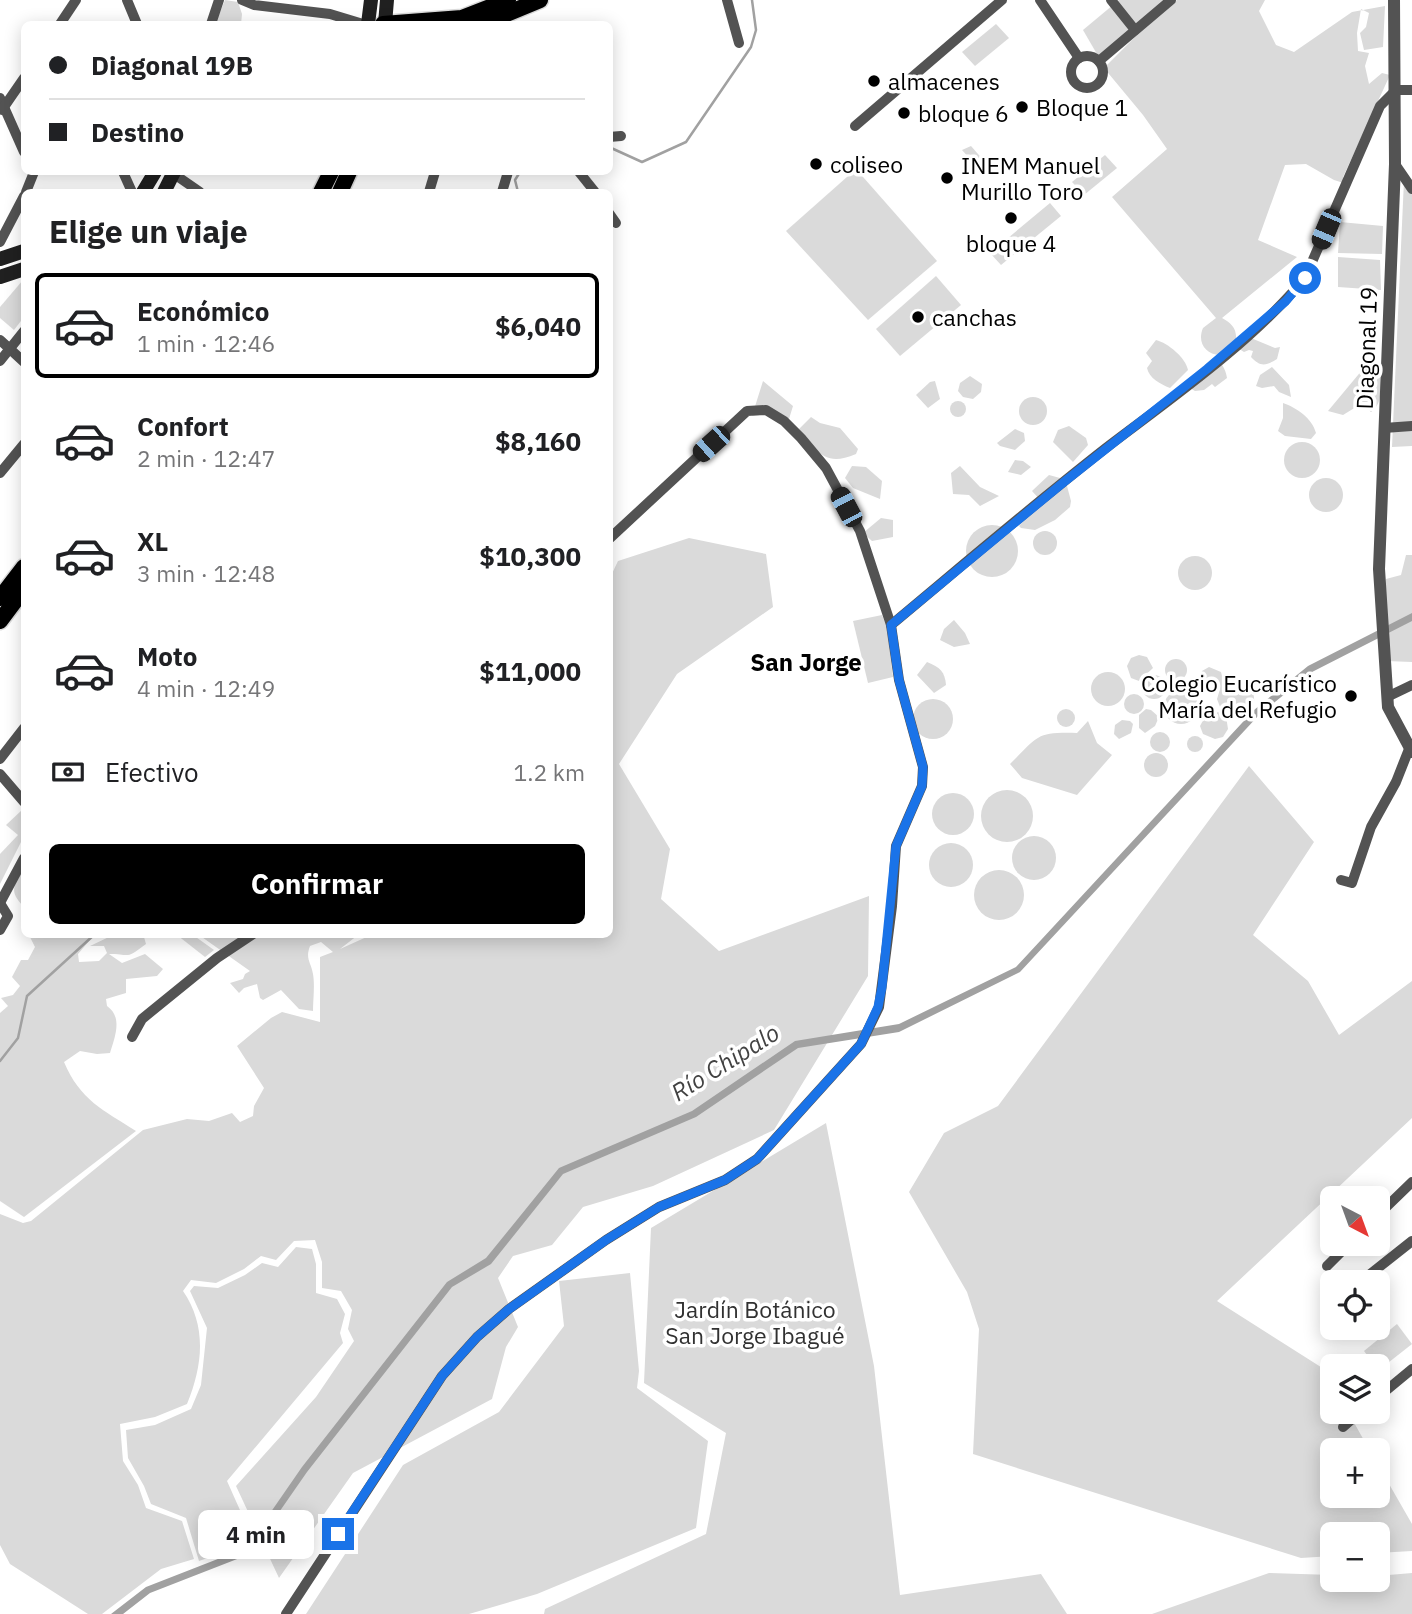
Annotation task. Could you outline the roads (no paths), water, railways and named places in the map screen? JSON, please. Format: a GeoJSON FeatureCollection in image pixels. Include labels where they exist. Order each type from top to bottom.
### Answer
{"type":"FeatureCollection","features":[{"type":"Feature","properties":{"kind":"main road"},"geometry":{"type":"LineString","coordinates":[[367,21],[371,0]]}},
{"type":"Feature","properties":{"kind":"main road"},"geometry":{"type":"LineString","coordinates":[[384,21],[387,0]]}},
{"type":"Feature","properties":{"kind":"main road"},"geometry":{"type":"LineString","coordinates":[[463,21],[508,0]]}},
{"type":"Feature","properties":{"kind":"main road"},"geometry":{"type":"LineString","coordinates":[[489,21],[540,0]]}},
{"type":"Feature","properties":{"kind":"main road"},"geometry":{"type":"LineString","coordinates":[[0,259],[21,252]]}},
{"type":"Feature","properties":{"kind":"main road"},"geometry":{"type":"LineString","coordinates":[[0,277],[21,270]]}},
{"type":"Feature","properties":{"kind":"main road"},"geometry":{"type":"LineString","coordinates":[[0,598],[21,571]]}},
{"type":"Feature","properties":{"kind":"main road"},"geometry":{"type":"LineString","coordinates":[[0,621],[21,593]]}},
{"type":"Feature","properties":{"kind":"street"},"geometry":{"type":"LineString","coordinates":[[62,21],[76,0]]}},
{"type":"Feature","properties":{"kind":"street"},"geometry":{"type":"LineString","coordinates":[[127,0],[133,21]]}},
{"type":"Feature","properties":{"kind":"street"},"geometry":{"type":"LineString","coordinates":[[212,21],[219,0]]}},
{"type":"Feature","properties":{"kind":"street"},"geometry":{"type":"LineString","coordinates":[[242,0],[254,5],[330,14],[355,21]]}},
{"type":"Feature","properties":{"kind":"street"},"geometry":{"type":"LineString","coordinates":[[727,0],[738,43]]}},
{"type":"Feature","properties":{"kind":"street"},"geometry":{"type":"LineString","coordinates":[[855,126],[1002,0]]}},
{"type":"Feature","properties":{"kind":"street"},"geometry":{"type":"LineString","coordinates":[[1040,0],[1079,58]]}},
{"type":"Feature","properties":{"kind":"street"},"geometry":{"type":"LineString","coordinates":[[1111,0],[1135,30]]}},
{"type":"Feature","properties":{"kind":"street"},"geometry":{"type":"LineString","coordinates":[[1100,61],[1171,0]]}},
{"type":"Feature","properties":{"kind":"street","name":"Diagonal 19"},"geometry":{"type":"LineString","coordinates":[[1394,0],[1395,164],[1379,569],[1388,707],[1410,750]]}},
{"type":"Feature","properties":{"kind":"street"},"geometry":{"type":"LineString","coordinates":[[1090,56],[1100,61],[1104,71],[1096,86],[1086,88],[1077,85],[1071,76],[1072,66],[1079,58],[1090,56]]}},
{"type":"Feature","properties":{"kind":"street"},"geometry":{"type":"LineString","coordinates":[[21,82],[2,106],[21,146]]}},
{"type":"Feature","properties":{"kind":"street"},"geometry":{"type":"LineString","coordinates":[[891,625],[1064,482],[1207,369],[1286,301],[1305,278],[1380,106],[1396,90],[1412,90]]}},
{"type":"Feature","properties":{"kind":"street"},"geometry":{"type":"LineString","coordinates":[[613,137],[621,136]]}},
{"type":"Feature","properties":{"kind":"street"},"geometry":{"type":"LineString","coordinates":[[1395,164],[1412,189]]}},
{"type":"Feature","properties":{"kind":"street"},"geometry":{"type":"LineString","coordinates":[[177,175],[196,189]]}},
{"type":"Feature","properties":{"kind":"street"},"geometry":{"type":"LineString","coordinates":[[581,175],[593,189]]}},
{"type":"Feature","properties":{"kind":"street"},"geometry":{"type":"LineString","coordinates":[[0,242],[21,202]]}},
{"type":"Feature","properties":{"kind":"street"},"geometry":{"type":"LineString","coordinates":[[613,219],[616,223]]}},
{"type":"Feature","properties":{"kind":"street"},"geometry":{"type":"LineString","coordinates":[[0,361],[21,335]]}},
{"type":"Feature","properties":{"kind":"street"},"geometry":{"type":"LineString","coordinates":[[0,340],[21,359]]}},
{"type":"Feature","properties":{"kind":"street"},"geometry":{"type":"LineString","coordinates":[[286,1614],[442,1376],[477,1337],[509,1309],[606,1240],[659,1207],[725,1180],[757,1159],[861,1044],[878,1007],[890,920],[896,846],[922,786],[923,767],[898,674],[891,625],[860,531],[826,468],[784,421],[766,410],[747,411],[613,535]]}},
{"type":"Feature","properties":{"kind":"street"},"geometry":{"type":"LineString","coordinates":[[1384,428],[1412,426]]}},
{"type":"Feature","properties":{"kind":"street"},"geometry":{"type":"LineString","coordinates":[[0,473],[21,448]]}},
{"type":"Feature","properties":{"kind":"street"},"geometry":{"type":"LineString","coordinates":[[1387,698],[1412,685]]}},
{"type":"Feature","properties":{"kind":"street"},"geometry":{"type":"LineString","coordinates":[[0,759],[21,731]]}},
{"type":"Feature","properties":{"kind":"street"},"geometry":{"type":"LineString","coordinates":[[1341,880],[1352,883],[1371,827],[1410,750]]}},
{"type":"Feature","properties":{"kind":"street"},"geometry":{"type":"LineString","coordinates":[[0,774],[21,798]]}},
{"type":"Feature","properties":{"kind":"street"},"geometry":{"type":"LineString","coordinates":[[0,929],[8,916],[0,903],[21,864]]}},
{"type":"Feature","properties":{"kind":"street"},"geometry":{"type":"LineString","coordinates":[[132,1037],[142,1019],[217,958],[247,938]]}},
{"type":"Feature","properties":{"kind":"street"},"geometry":{"type":"LineString","coordinates":[[1390,1203],[1412,1182]]}},
{"type":"Feature","properties":{"kind":"street"},"geometry":{"type":"LineString","coordinates":[[1375,1270],[1412,1241]]}},
{"type":"Feature","properties":{"kind":"street"},"geometry":{"type":"LineString","coordinates":[[1327,1266],[1337,1256]]}},
{"type":"Feature","properties":{"kind":"street"},"geometry":{"type":"LineString","coordinates":[[1390,1387],[1412,1369]]}},
{"type":"Feature","properties":{"kind":"street"},"geometry":{"type":"LineString","coordinates":[[1343,1427],[1346,1424]]}},
{"type":"Feature","properties":{"kind":"waterway"},"geometry":{"type":"LineString","coordinates":[[613,149],[642,162],[686,142],[751,47],[756,30],[752,0]]}},
{"type":"Feature","properties":{"kind":"waterway"},"geometry":{"type":"LineString","coordinates":[[517,189],[515,180],[518,175]]}},
{"type":"Feature","properties":{"kind":"waterway"},"geometry":{"type":"LineString","coordinates":[[0,1061],[18,1038],[27,996],[91,938]]}},
{"type":"Feature","properties":{"kind":"place","name":"almacenes"},"geometry":{"type":"Point","coordinates":[874,81]}},
{"type":"Feature","properties":{"kind":"place","name":"Bloque 1"},"geometry":{"type":"Point","coordinates":[1022,107]}},
{"type":"Feature","properties":{"kind":"place","name":"bloque 6"},"geometry":{"type":"Point","coordinates":[904,113]}},
{"type":"Feature","properties":{"kind":"place","name":"coliseo"},"geometry":{"type":"Point","coordinates":[816,164]}},
{"type":"Feature","properties":{"kind":"place","name":"INEM Manuel Murillo Toro"},"geometry":{"type":"Point","coordinates":[947,178]}},
{"type":"Feature","properties":{"kind":"place","name":"bloque 4"},"geometry":{"type":"Point","coordinates":[1011,218]}},
{"type":"Feature","properties":{"kind":"place","name":"canchas"},"geometry":{"type":"Point","coordinates":[918,317]}},
{"type":"Feature","properties":{"kind":"place","name":"Colegio Eucarístico María del Refugio"},"geometry":{"type":"Point","coordinates":[1351,696]}},
{"type":"Feature","properties":{"kind":"district","name":"San Jorge"},"geometry":{"type":"Point","coordinates":[806,662]}},
{"type":"Feature","properties":{"kind":"water label","name":"Río Chipalo"},"geometry":{"type":"Point","coordinates":[725,1062]}},
{"type":"Feature","properties":{"kind":"park label","name":"Jardín Botánico San Jorge Ibagué"},"geometry":{"type":"Point","coordinates":[755,1322]}}]}
